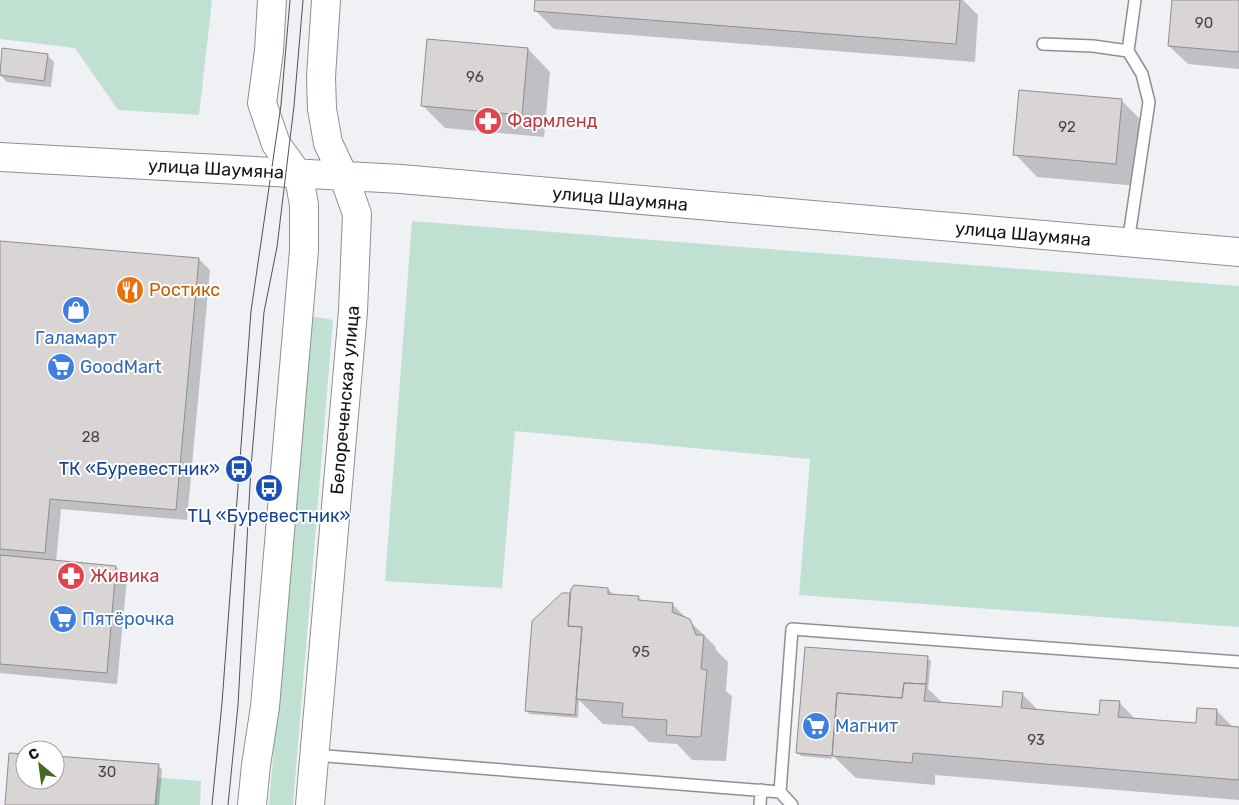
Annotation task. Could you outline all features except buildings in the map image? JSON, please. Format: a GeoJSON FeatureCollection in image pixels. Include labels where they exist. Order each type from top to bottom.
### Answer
{"type":"FeatureCollection","features":[{"type":"Feature","properties":{"kind":"street"},"geometry":{"type":"LineString","coordinates":[[252,805],[265,707],[304,250],[304,205],[297,173],[276,144],[262,103],[269,51],[272,0]]}},
{"type":"Feature","properties":{"kind":"street","name":"Белореченская улица"},"geometry":{"type":"LineString","coordinates":[[310,805],[354,311],[357,214],[344,177],[328,142],[322,109],[321,77],[326,0]]}},
{"type":"Feature","properties":{"kind":"street","name":"улица Шаумяна"},"geometry":{"type":"LineString","coordinates":[[0,157],[401,179],[1239,252]]}},
{"type":"Feature","properties":{"kind":"lane"},"geometry":{"type":"LineString","coordinates":[[1128,243],[1150,102],[1142,74],[1128,50],[1135,0]]}},
{"type":"Feature","properties":{"kind":"lane"},"geometry":{"type":"LineString","coordinates":[[1042,44],[1093,46],[1128,50]]}},
{"type":"Feature","properties":{"kind":"lane"},"geometry":{"type":"LineString","coordinates":[[780,792],[792,629],[1239,662]]}},
{"type":"Feature","properties":{"kind":"lane"},"geometry":{"type":"LineString","coordinates":[[314,756],[761,790],[780,792],[792,805]]}},
{"type":"Feature","properties":{"kind":"lane"},"geometry":{"type":"LineString","coordinates":[[760,805],[761,790]]}},
{"type":"Feature","properties":{"kind":"green space"},"geometry":{"type":"Polygon","coordinates":[[[0,0],[212,0],[199,115],[118,110],[75,48],[0,39],[0,0]]]}},
{"type":"Feature","properties":{"kind":"green space"},"geometry":{"type":"Polygon","coordinates":[[[412,221],[1239,286],[1239,627],[799,595],[810,459],[515,431],[502,588],[385,581],[412,221]]]}},
{"type":"Feature","properties":{"kind":"green space"},"geometry":{"type":"Polygon","coordinates":[[[311,316],[333,320],[293,805],[269,805],[311,316]]]}},
{"type":"Feature","properties":{"kind":"green space"},"geometry":{"type":"Polygon","coordinates":[[[151,777],[201,781],[200,805],[149,805],[151,777]]]}},
{"type":"Feature","properties":{"kind":"tram line"},"geometry":{"type":"LineString","coordinates":[[212,805],[222,703],[251,311],[281,105],[290,0]]}},
{"type":"Feature","properties":{"kind":"tram line"},"geometry":{"type":"LineString","coordinates":[[228,805],[238,705],[251,467],[264,312],[277,247],[294,106],[303,0]]}},
{"type":"Feature","properties":{"kind":"place","name":"Фармленд"},"geometry":{"type":"Point","coordinates":[488,121]}},
{"type":"Feature","properties":{"kind":"place","name":"Ростикс"},"geometry":{"type":"Point","coordinates":[130,290]}},
{"type":"Feature","properties":{"kind":"place","name":"Галамарт"},"geometry":{"type":"Point","coordinates":[76,310]}},
{"type":"Feature","properties":{"kind":"place","name":"GoodMart"},"geometry":{"type":"Point","coordinates":[61,367]}},
{"type":"Feature","properties":{"kind":"place","name":"ТК «Буревестник»"},"geometry":{"type":"Point","coordinates":[239,469]}},
{"type":"Feature","properties":{"kind":"place","name":"ТЦ «Буревестник»"},"geometry":{"type":"Point","coordinates":[269,488]}},
{"type":"Feature","properties":{"kind":"place","name":"Живика"},"geometry":{"type":"Point","coordinates":[71,576]}},
{"type":"Feature","properties":{"kind":"place","name":"Пятёрочка"},"geometry":{"type":"Point","coordinates":[63,619]}},
{"type":"Feature","properties":{"kind":"place","name":"Магнит"},"geometry":{"type":"Point","coordinates":[816,726]}}]}
